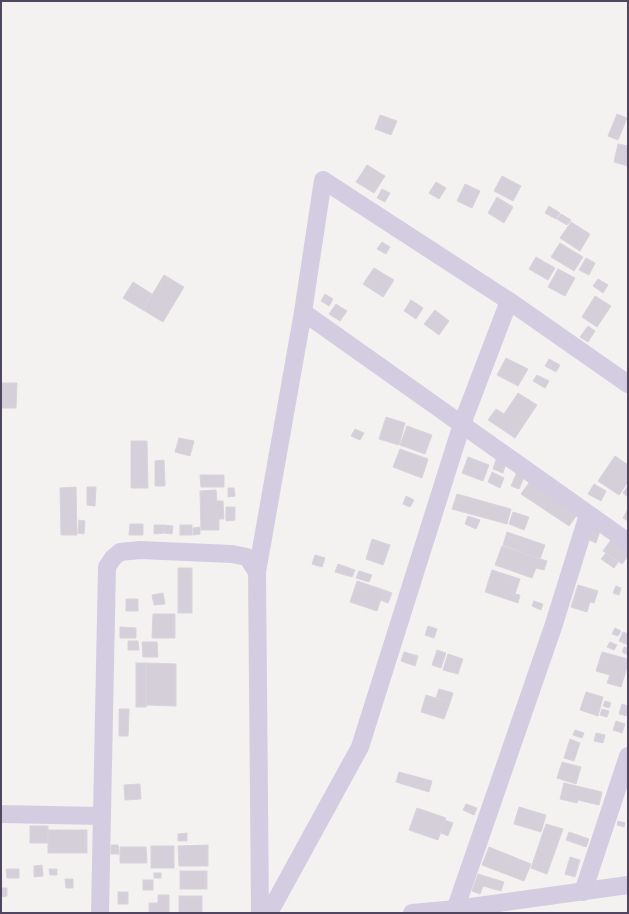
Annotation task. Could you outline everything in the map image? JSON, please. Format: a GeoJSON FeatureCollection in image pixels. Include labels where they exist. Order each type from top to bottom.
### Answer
{"type":"FeatureCollection","features":[{"type":"Feature","properties":{"kind":"street"},"geometry":{"type":"LineString","coordinates":[[260,913],[256,572],[303,312],[323,180],[509,301],[628,384]]}},
{"type":"Feature","properties":{"kind":"street"},"geometry":{"type":"LineString","coordinates":[[269,913],[360,747],[462,424],[509,301]]}},
{"type":"Feature","properties":{"kind":"street"},"geometry":{"type":"LineString","coordinates":[[303,312],[628,542]]}},
{"type":"Feature","properties":{"kind":"street"},"geometry":{"type":"LineString","coordinates":[[455,911],[553,627],[588,515]]}},
{"type":"Feature","properties":{"kind":"street"},"geometry":{"type":"LineString","coordinates":[[100,913],[108,566],[113,558],[120,552],[140,550],[232,554],[247,557],[256,572]]}},
{"type":"Feature","properties":{"kind":"street"},"geometry":{"type":"LineString","coordinates":[[583,892],[628,756]]}},
{"type":"Feature","properties":{"kind":"street"},"geometry":{"type":"LineString","coordinates":[[1,814],[102,816]]}},
{"type":"Feature","properties":{"kind":"street"},"geometry":{"type":"LineString","coordinates":[[412,913],[455,911],[628,885]]}},
{"type":"Feature","properties":{"kind":"building"},"geometry":{"type":"Polygon","coordinates":[[[617,114],[627,118],[618,140],[608,136],[617,114]]]}},
{"type":"Feature","properties":{"kind":"building"},"geometry":{"type":"Polygon","coordinates":[[[380,115],[397,121],[391,135],[375,129],[380,115]]]}},
{"type":"Feature","properties":{"kind":"building"},"geometry":{"type":"Polygon","coordinates":[[[618,144],[628,146],[628,166],[614,162],[618,144]]]}},
{"type":"Feature","properties":{"kind":"building"},"geometry":{"type":"Polygon","coordinates":[[[367,165],[385,176],[374,193],[356,182],[367,165]]]}},
{"type":"Feature","properties":{"kind":"building"},"geometry":{"type":"Polygon","coordinates":[[[502,176],[521,186],[513,201],[494,191],[502,176]]]}},
{"type":"Feature","properties":{"kind":"building"},"geometry":{"type":"Polygon","coordinates":[[[436,182],[446,188],[439,199],[429,193],[436,182]]]}},
{"type":"Feature","properties":{"kind":"building"},"geometry":{"type":"Polygon","coordinates":[[[465,184],[480,191],[472,208],[457,201],[465,184]]]}},
{"type":"Feature","properties":{"kind":"building"},"geometry":{"type":"Polygon","coordinates":[[[382,189],[390,193],[385,202],[377,198],[382,189]]]}},
{"type":"Feature","properties":{"kind":"building"},"geometry":{"type":"Polygon","coordinates":[[[497,197],[513,207],[504,223],[488,213],[497,197]]]}},
{"type":"Feature","properties":{"kind":"building"},"geometry":{"type":"Polygon","coordinates":[[[549,206],[560,213],[556,219],[545,213],[549,206]]]}},
{"type":"Feature","properties":{"kind":"building"},"geometry":{"type":"Polygon","coordinates":[[[561,214],[571,220],[567,225],[557,219],[561,214]]]}},
{"type":"Feature","properties":{"kind":"building"},"geometry":{"type":"Polygon","coordinates":[[[571,222],[590,234],[580,251],[560,238],[571,222]]]}},
{"type":"Feature","properties":{"kind":"building"},"geometry":{"type":"Polygon","coordinates":[[[382,242],[390,247],[386,254],[377,249],[382,242]]]}},
{"type":"Feature","properties":{"kind":"building"},"geometry":{"type":"Polygon","coordinates":[[[560,243],[583,257],[574,271],[551,257],[560,243]]]}},
{"type":"Feature","properties":{"kind":"building"},"geometry":{"type":"Polygon","coordinates":[[[536,257],[555,268],[548,280],[529,269],[536,257]]]}},
{"type":"Feature","properties":{"kind":"building"},"geometry":{"type":"Polygon","coordinates":[[[586,258],[595,263],[589,275],[579,270],[586,258]]]}},
{"type":"Feature","properties":{"kind":"building"},"geometry":{"type":"Polygon","coordinates":[[[374,268],[394,280],[383,297],[363,284],[374,268]]]}},
{"type":"Feature","properties":{"kind":"building"},"geometry":{"type":"Polygon","coordinates":[[[558,269],[575,278],[565,296],[548,287],[558,269]]]}},
{"type":"Feature","properties":{"kind":"building"},"geometry":{"type":"Polygon","coordinates":[[[164,275],[184,287],[163,322],[143,310],[164,275]]]}},
{"type":"Feature","properties":{"kind":"building"},"geometry":{"type":"Polygon","coordinates":[[[598,279],[608,285],[603,293],[593,286],[598,279]]]}},
{"type":"Feature","properties":{"kind":"building"},"geometry":{"type":"Polygon","coordinates":[[[133,282],[152,294],[143,310],[123,298],[133,282]]]}},
{"type":"Feature","properties":{"kind":"building"},"geometry":{"type":"Polygon","coordinates":[[[325,294],[333,299],[329,306],[321,301],[325,294]]]}},
{"type":"Feature","properties":{"kind":"building"},"geometry":{"type":"Polygon","coordinates":[[[595,296],[611,306],[597,327],[582,317],[595,296]]]}},
{"type":"Feature","properties":{"kind":"building"},"geometry":{"type":"Polygon","coordinates":[[[411,300],[423,308],[416,319],[404,311],[411,300]]]}},
{"type":"Feature","properties":{"kind":"building"},"geometry":{"type":"Polygon","coordinates":[[[336,304],[347,311],[340,321],[329,314],[336,304]]]}},
{"type":"Feature","properties":{"kind":"building"},"geometry":{"type":"Polygon","coordinates":[[[435,310],[449,321],[439,335],[424,324],[435,310]]]}},
{"type":"Feature","properties":{"kind":"building"},"geometry":{"type":"Polygon","coordinates":[[[588,326],[595,331],[588,342],[580,337],[588,326]]]}},
{"type":"Feature","properties":{"kind":"building"},"geometry":{"type":"Polygon","coordinates":[[[506,358],[528,369],[518,386],[497,375],[506,358]]]}},
{"type":"Feature","properties":{"kind":"building"},"geometry":{"type":"Polygon","coordinates":[[[549,359],[560,365],[556,372],[545,366],[549,359]]]}},
{"type":"Feature","properties":{"kind":"building"},"geometry":{"type":"Polygon","coordinates":[[[537,375],[549,381],[545,388],[533,381],[537,375]]]}},
{"type":"Feature","properties":{"kind":"building"},"geometry":{"type":"Polygon","coordinates":[[[1,383],[17,383],[16,408],[1,408],[1,383]]]}},
{"type":"Feature","properties":{"kind":"building"},"geometry":{"type":"Polygon","coordinates":[[[518,393],[537,405],[515,438],[488,420],[496,409],[504,414],[518,393]]]}},
{"type":"Feature","properties":{"kind":"building"},"geometry":{"type":"Polygon","coordinates":[[[386,417],[405,423],[399,445],[379,439],[386,417]]]}},
{"type":"Feature","properties":{"kind":"building"},"geometry":{"type":"Polygon","coordinates":[[[407,426],[432,435],[425,454],[400,445],[407,426]]]}},
{"type":"Feature","properties":{"kind":"building"},"geometry":{"type":"Polygon","coordinates":[[[355,429],[364,433],[360,440],[351,436],[355,429]]]}},
{"type":"Feature","properties":{"kind":"building"},"geometry":{"type":"Polygon","coordinates":[[[179,438],[194,441],[190,456],[175,452],[179,438]]]}},
{"type":"Feature","properties":{"kind":"building"},"geometry":{"type":"Polygon","coordinates":[[[131,441],[147,441],[148,488],[131,488],[131,441]]]}},
{"type":"Feature","properties":{"kind":"building"},"geometry":{"type":"Polygon","coordinates":[[[400,449],[428,459],[422,478],[393,467],[400,449]]]}},
{"type":"Feature","properties":{"kind":"building"},"geometry":{"type":"Polygon","coordinates":[[[615,456],[628,465],[628,482],[619,495],[598,481],[615,456]]]}},
{"type":"Feature","properties":{"kind":"building"},"geometry":{"type":"Polygon","coordinates":[[[468,457],[489,465],[483,481],[462,473],[468,457]]]}},
{"type":"Feature","properties":{"kind":"building"},"geometry":{"type":"Polygon","coordinates":[[[497,457],[507,460],[503,473],[493,469],[497,457]]]}},
{"type":"Feature","properties":{"kind":"building"},"geometry":{"type":"Polygon","coordinates":[[[164,460],[165,486],[155,486],[155,461],[164,460]]]}},
{"type":"Feature","properties":{"kind":"building"},"geometry":{"type":"Polygon","coordinates":[[[492,472],[504,478],[500,488],[488,482],[492,472]]]}},
{"type":"Feature","properties":{"kind":"building"},"geometry":{"type":"Polygon","coordinates":[[[517,472],[525,475],[519,489],[511,486],[517,472]]]}},
{"type":"Feature","properties":{"kind":"building"},"geometry":{"type":"Polygon","coordinates":[[[200,475],[224,475],[224,487],[201,487],[200,475]]]}},
{"type":"Feature","properties":{"kind":"building"},"geometry":{"type":"Polygon","coordinates":[[[531,480],[579,512],[569,526],[521,494],[531,480]]]}},
{"type":"Feature","properties":{"kind":"building"},"geometry":{"type":"Polygon","coordinates":[[[594,484],[606,491],[601,501],[588,494],[594,484]]]}},
{"type":"Feature","properties":{"kind":"building"},"geometry":{"type":"Polygon","coordinates":[[[628,486],[628,497],[623,493],[628,486]]]}},
{"type":"Feature","properties":{"kind":"building"},"geometry":{"type":"Polygon","coordinates":[[[76,487],[77,535],[61,535],[60,488],[76,487]]]}},
{"type":"Feature","properties":{"kind":"building"},"geometry":{"type":"Polygon","coordinates":[[[87,487],[96,487],[95,506],[87,505],[87,487]]]}},
{"type":"Feature","properties":{"kind":"building"},"geometry":{"type":"Polygon","coordinates":[[[228,488],[234,488],[235,496],[228,497],[228,488]]]}},
{"type":"Feature","properties":{"kind":"building"},"geometry":{"type":"Polygon","coordinates":[[[216,490],[217,501],[223,501],[224,519],[219,519],[219,530],[201,530],[200,491],[216,490]]]}},
{"type":"Feature","properties":{"kind":"building"},"geometry":{"type":"Polygon","coordinates":[[[457,494],[511,509],[507,524],[452,509],[457,494]]]}},
{"type":"Feature","properties":{"kind":"building"},"geometry":{"type":"Polygon","coordinates":[[[406,496],[414,500],[410,507],[403,504],[406,496]]]}},
{"type":"Feature","properties":{"kind":"building"},"geometry":{"type":"Polygon","coordinates":[[[226,507],[235,507],[235,520],[226,521],[226,507]]]}},
{"type":"Feature","properties":{"kind":"building"},"geometry":{"type":"Polygon","coordinates":[[[628,509],[628,521],[623,518],[628,509]]]}},
{"type":"Feature","properties":{"kind":"building"},"geometry":{"type":"Polygon","coordinates":[[[513,512],[529,517],[524,530],[509,524],[513,512]]]}},
{"type":"Feature","properties":{"kind":"building"},"geometry":{"type":"Polygon","coordinates":[[[468,516],[480,520],[476,529],[465,524],[468,516]]]}},
{"type":"Feature","properties":{"kind":"building"},"geometry":{"type":"Polygon","coordinates":[[[79,520],[85,521],[84,534],[78,533],[79,520]]]}},
{"type":"Feature","properties":{"kind":"building"},"geometry":{"type":"Polygon","coordinates":[[[130,524],[143,524],[143,535],[129,535],[130,524]]]}},
{"type":"Feature","properties":{"kind":"building"},"geometry":{"type":"Polygon","coordinates":[[[154,525],[164,525],[164,533],[154,534],[154,525]]]}},
{"type":"Feature","properties":{"kind":"building"},"geometry":{"type":"Polygon","coordinates":[[[164,525],[173,526],[172,534],[164,533],[164,525]]]}},
{"type":"Feature","properties":{"kind":"building"},"geometry":{"type":"Polygon","coordinates":[[[180,525],[192,525],[192,535],[180,535],[180,525]]]}},
{"type":"Feature","properties":{"kind":"building"},"geometry":{"type":"Polygon","coordinates":[[[591,525],[601,528],[596,543],[587,539],[591,525]]]}},
{"type":"Feature","properties":{"kind":"building"},"geometry":{"type":"Polygon","coordinates":[[[200,527],[200,534],[193,535],[193,528],[200,527]]]}},
{"type":"Feature","properties":{"kind":"building"},"geometry":{"type":"Polygon","coordinates":[[[507,532],[545,545],[540,559],[503,545],[507,532]]]}},
{"type":"Feature","properties":{"kind":"building"},"geometry":{"type":"Polygon","coordinates":[[[613,537],[628,547],[628,556],[622,564],[603,551],[613,537]]]}},
{"type":"Feature","properties":{"kind":"building"},"geometry":{"type":"Polygon","coordinates":[[[372,539],[390,545],[383,565],[366,559],[372,539]]]}},
{"type":"Feature","properties":{"kind":"building"},"geometry":{"type":"Polygon","coordinates":[[[502,546],[547,561],[544,570],[536,568],[532,578],[495,565],[502,546]]]}},
{"type":"Feature","properties":{"kind":"building"},"geometry":{"type":"Polygon","coordinates":[[[606,553],[618,562],[614,568],[601,559],[606,553]]]}},
{"type":"Feature","properties":{"kind":"building"},"geometry":{"type":"Polygon","coordinates":[[[315,555],[325,558],[322,567],[312,564],[315,555]]]}},
{"type":"Feature","properties":{"kind":"building"},"geometry":{"type":"Polygon","coordinates":[[[338,564],[355,570],[352,577],[335,572],[338,564]]]}},
{"type":"Feature","properties":{"kind":"building"},"geometry":{"type":"Polygon","coordinates":[[[178,568],[192,568],[192,613],[178,613],[178,568]]]}},
{"type":"Feature","properties":{"kind":"building"},"geometry":{"type":"Polygon","coordinates":[[[492,570],[520,579],[515,594],[520,595],[518,603],[485,592],[492,570]]]}},
{"type":"Feature","properties":{"kind":"building"},"geometry":{"type":"Polygon","coordinates":[[[359,571],[372,575],[369,582],[356,578],[359,571]]]}},
{"type":"Feature","properties":{"kind":"building"},"geometry":{"type":"Polygon","coordinates":[[[357,581],[384,590],[377,611],[350,602],[357,581]]]}},
{"type":"Feature","properties":{"kind":"building"},"geometry":{"type":"Polygon","coordinates":[[[578,585],[598,591],[594,603],[590,602],[587,612],[571,607],[578,585]]]}},
{"type":"Feature","properties":{"kind":"building"},"geometry":{"type":"Polygon","coordinates":[[[616,586],[621,588],[619,595],[613,593],[616,586]]]}},
{"type":"Feature","properties":{"kind":"building"},"geometry":{"type":"Polygon","coordinates":[[[384,590],[392,593],[388,603],[380,600],[384,590]]]}},
{"type":"Feature","properties":{"kind":"building"},"geometry":{"type":"Polygon","coordinates":[[[163,593],[165,604],[154,605],[152,595],[163,593]]]}},
{"type":"Feature","properties":{"kind":"building"},"geometry":{"type":"Polygon","coordinates":[[[126,599],[138,599],[138,611],[126,611],[126,599]]]}},
{"type":"Feature","properties":{"kind":"building"},"geometry":{"type":"Polygon","coordinates":[[[534,601],[543,604],[541,610],[532,606],[534,601]]]}},
{"type":"Feature","properties":{"kind":"building"},"geometry":{"type":"Polygon","coordinates":[[[153,614],[175,614],[175,638],[152,638],[153,614]]]}},
{"type":"Feature","properties":{"kind":"building"},"geometry":{"type":"Polygon","coordinates":[[[428,626],[437,629],[434,638],[425,635],[428,626]]]}},
{"type":"Feature","properties":{"kind":"building"},"geometry":{"type":"Polygon","coordinates":[[[120,627],[136,628],[136,638],[120,638],[120,627]]]}},
{"type":"Feature","properties":{"kind":"building"},"geometry":{"type":"Polygon","coordinates":[[[615,628],[621,631],[618,636],[612,634],[615,628]]]}},
{"type":"Feature","properties":{"kind":"building"},"geometry":{"type":"Polygon","coordinates":[[[623,632],[628,634],[628,645],[619,641],[623,632]]]}},
{"type":"Feature","properties":{"kind":"building"},"geometry":{"type":"Polygon","coordinates":[[[128,641],[138,641],[139,650],[128,650],[128,641]]]}},
{"type":"Feature","properties":{"kind":"building"},"geometry":{"type":"Polygon","coordinates":[[[142,642],[157,642],[158,657],[143,657],[142,642]]]}},
{"type":"Feature","properties":{"kind":"building"},"geometry":{"type":"Polygon","coordinates":[[[610,642],[617,645],[614,650],[607,647],[610,642]]]}},
{"type":"Feature","properties":{"kind":"building"},"geometry":{"type":"Polygon","coordinates":[[[624,647],[628,648],[628,655],[622,652],[624,647]]]}},
{"type":"Feature","properties":{"kind":"building"},"geometry":{"type":"Polygon","coordinates":[[[437,650],[446,653],[441,668],[432,665],[437,650]]]}},
{"type":"Feature","properties":{"kind":"building"},"geometry":{"type":"Polygon","coordinates":[[[404,652],[418,656],[415,666],[401,661],[404,652]]]}},
{"type":"Feature","properties":{"kind":"building"},"geometry":{"type":"Polygon","coordinates":[[[602,652],[628,659],[628,664],[621,687],[607,683],[610,675],[596,671],[602,652]]]}},
{"type":"Feature","properties":{"kind":"building"},"geometry":{"type":"Polygon","coordinates":[[[448,654],[463,659],[458,674],[443,670],[448,654]]]}},
{"type":"Feature","properties":{"kind":"building"},"geometry":{"type":"Polygon","coordinates":[[[136,663],[146,663],[146,707],[136,707],[136,663]]]}},
{"type":"Feature","properties":{"kind":"building"},"geometry":{"type":"Polygon","coordinates":[[[146,663],[176,664],[176,706],[146,705],[146,663]]]}},
{"type":"Feature","properties":{"kind":"building"},"geometry":{"type":"Polygon","coordinates":[[[439,689],[453,693],[450,703],[436,698],[439,689]]]}},
{"type":"Feature","properties":{"kind":"building"},"geometry":{"type":"Polygon","coordinates":[[[586,692],[603,697],[598,716],[580,710],[586,692]]]}},
{"type":"Feature","properties":{"kind":"building"},"geometry":{"type":"Polygon","coordinates":[[[426,695],[450,703],[444,719],[421,712],[426,695]]]}},
{"type":"Feature","properties":{"kind":"building"},"geometry":{"type":"Polygon","coordinates":[[[605,701],[611,703],[609,708],[603,706],[605,701]]]}},
{"type":"Feature","properties":{"kind":"building"},"geometry":{"type":"Polygon","coordinates":[[[622,704],[628,706],[628,716],[619,714],[622,704]]]}},
{"type":"Feature","properties":{"kind":"building"},"geometry":{"type":"Polygon","coordinates":[[[119,709],[129,709],[128,736],[119,736],[119,709]]]}},
{"type":"Feature","properties":{"kind":"building"},"geometry":{"type":"Polygon","coordinates":[[[602,709],[609,711],[607,717],[600,715],[602,709]]]}},
{"type":"Feature","properties":{"kind":"building"},"geometry":{"type":"Polygon","coordinates":[[[616,721],[625,724],[622,733],[613,730],[616,721]]]}},
{"type":"Feature","properties":{"kind":"building"},"geometry":{"type":"Polygon","coordinates":[[[575,730],[584,733],[582,738],[573,735],[575,730]]]}},
{"type":"Feature","properties":{"kind":"building"},"geometry":{"type":"Polygon","coordinates":[[[596,733],[605,735],[603,743],[594,741],[596,733]]]}},
{"type":"Feature","properties":{"kind":"building"},"geometry":{"type":"Polygon","coordinates":[[[570,739],[580,743],[574,761],[564,758],[570,739]]]}},
{"type":"Feature","properties":{"kind":"building"},"geometry":{"type":"Polygon","coordinates":[[[562,762],[581,767],[576,784],[557,778],[562,762]]]}},
{"type":"Feature","properties":{"kind":"building"},"geometry":{"type":"Polygon","coordinates":[[[399,772],[432,781],[429,792],[396,782],[399,772]]]}},
{"type":"Feature","properties":{"kind":"building"},"geometry":{"type":"Polygon","coordinates":[[[564,783],[602,792],[599,805],[578,800],[577,803],[560,799],[564,783]]]}},
{"type":"Feature","properties":{"kind":"building"},"geometry":{"type":"Polygon","coordinates":[[[140,784],[141,799],[125,800],[124,785],[140,784]]]}},
{"type":"Feature","properties":{"kind":"building"},"geometry":{"type":"Polygon","coordinates":[[[466,804],[477,808],[474,815],[463,810],[466,804]]]}},
{"type":"Feature","properties":{"kind":"building"},"geometry":{"type":"Polygon","coordinates":[[[519,807],[546,815],[541,832],[514,824],[519,807]]]}},
{"type":"Feature","properties":{"kind":"building"},"geometry":{"type":"Polygon","coordinates":[[[417,808],[446,818],[438,840],[409,830],[417,808]]]}},
{"type":"Feature","properties":{"kind":"building"},"geometry":{"type":"Polygon","coordinates":[[[445,820],[453,823],[448,836],[441,833],[445,820]]]}},
{"type":"Feature","properties":{"kind":"building"},"geometry":{"type":"Polygon","coordinates":[[[618,821],[625,823],[624,827],[617,825],[618,821]]]}},
{"type":"Feature","properties":{"kind":"building"},"geometry":{"type":"Polygon","coordinates":[[[546,824],[563,829],[547,874],[531,868],[546,824]]]}},
{"type":"Feature","properties":{"kind":"building"},"geometry":{"type":"Polygon","coordinates":[[[30,826],[48,826],[48,843],[30,843],[30,826]]]}},
{"type":"Feature","properties":{"kind":"building"},"geometry":{"type":"Polygon","coordinates":[[[48,830],[87,830],[87,853],[48,853],[48,830]]]}},
{"type":"Feature","properties":{"kind":"building"},"geometry":{"type":"Polygon","coordinates":[[[569,832],[589,839],[586,847],[566,840],[569,832]]]}},
{"type":"Feature","properties":{"kind":"building"},"geometry":{"type":"Polygon","coordinates":[[[187,833],[187,841],[178,841],[178,834],[187,833]]]}},
{"type":"Feature","properties":{"kind":"building"},"geometry":{"type":"Polygon","coordinates":[[[111,845],[118,845],[119,854],[111,854],[111,845]]]}},
{"type":"Feature","properties":{"kind":"building"},"geometry":{"type":"Polygon","coordinates":[[[208,845],[208,866],[179,866],[178,846],[208,845]]]}},
{"type":"Feature","properties":{"kind":"building"},"geometry":{"type":"Polygon","coordinates":[[[151,846],[174,846],[174,868],[151,868],[151,846]]]}},
{"type":"Feature","properties":{"kind":"building"},"geometry":{"type":"Polygon","coordinates":[[[120,847],[146,847],[147,863],[120,863],[120,847]]]}},
{"type":"Feature","properties":{"kind":"building"},"geometry":{"type":"Polygon","coordinates":[[[489,847],[531,864],[524,881],[482,865],[489,847]]]}},
{"type":"Feature","properties":{"kind":"building"},"geometry":{"type":"Polygon","coordinates":[[[570,857],[580,860],[575,877],[565,874],[570,857]]]}},
{"type":"Feature","properties":{"kind":"building"},"geometry":{"type":"Polygon","coordinates":[[[42,865],[43,876],[34,877],[34,866],[42,865]]]}},
{"type":"Feature","properties":{"kind":"building"},"geometry":{"type":"Polygon","coordinates":[[[6,869],[19,869],[19,878],[7,878],[6,869]]]}},
{"type":"Feature","properties":{"kind":"building"},"geometry":{"type":"Polygon","coordinates":[[[49,869],[57,869],[57,875],[50,875],[49,869]]]}},
{"type":"Feature","properties":{"kind":"building"},"geometry":{"type":"Polygon","coordinates":[[[180,871],[207,871],[207,889],[180,889],[180,871]]]}},
{"type":"Feature","properties":{"kind":"building"},"geometry":{"type":"Polygon","coordinates":[[[154,873],[161,873],[161,878],[154,878],[154,873]]]}},
{"type":"Feature","properties":{"kind":"building"},"geometry":{"type":"Polygon","coordinates":[[[478,874],[504,882],[501,891],[483,886],[480,894],[472,891],[478,874]]]}},
{"type":"Feature","properties":{"kind":"building"},"geometry":{"type":"Polygon","coordinates":[[[65,879],[73,879],[73,888],[66,888],[65,879]]]}},
{"type":"Feature","properties":{"kind":"building"},"geometry":{"type":"Polygon","coordinates":[[[143,880],[153,880],[153,890],[143,890],[143,880]]]}},
{"type":"Feature","properties":{"kind":"building"},"geometry":{"type":"Polygon","coordinates":[[[1,888],[7,888],[7,896],[1,897],[1,888]]]}},
{"type":"Feature","properties":{"kind":"building"},"geometry":{"type":"Polygon","coordinates":[[[118,892],[128,892],[128,904],[118,904],[118,892]]]}},
{"type":"Feature","properties":{"kind":"building"},"geometry":{"type":"Polygon","coordinates":[[[158,895],[169,895],[169,913],[149,913],[149,903],[158,903],[158,895]]]}},
{"type":"Feature","properties":{"kind":"building"},"geometry":{"type":"Polygon","coordinates":[[[179,896],[202,896],[202,913],[179,913],[179,896]]]}}]}
